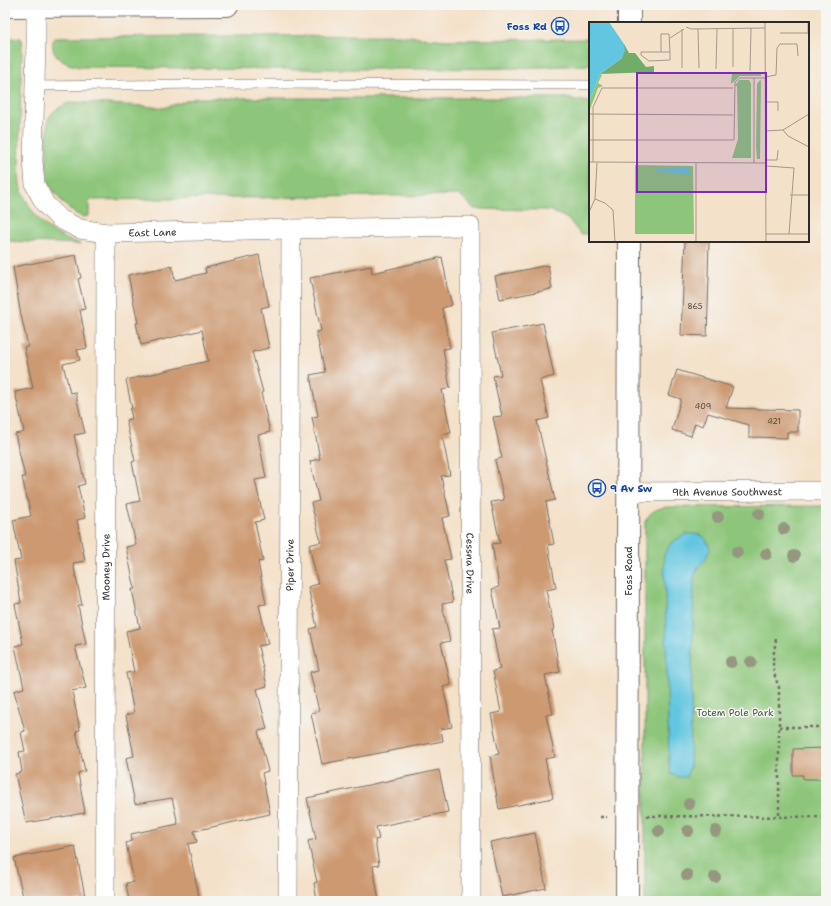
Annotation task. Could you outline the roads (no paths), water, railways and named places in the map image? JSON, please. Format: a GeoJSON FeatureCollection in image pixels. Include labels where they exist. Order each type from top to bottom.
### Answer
{"type":"FeatureCollection","features":[{"type":"Feature","properties":{"kind":"street","name":"East Lane"},"geometry":{"type":"LineString","coordinates":[[36,5],[33,161],[35,186],[45,204],[60,219],[80,229],[106,233],[470,226]]}},
{"type":"Feature","properties":{"kind":"street"},"geometry":{"type":"LineString","coordinates":[[5,6],[227,5]]}},
{"type":"Feature","properties":{"kind":"street"},"geometry":{"type":"LineString","coordinates":[[629,5],[629,22]]}},
{"type":"Feature","properties":{"kind":"street","name":"Cessna Drive"},"geometry":{"type":"LineString","coordinates":[[470,226],[471,901]]}},
{"type":"Feature","properties":{"kind":"street","name":"Piper Drive"},"geometry":{"type":"LineString","coordinates":[[288,901],[291,229]]}},
{"type":"Feature","properties":{"kind":"street","name":"Mooney Drive"},"geometry":{"type":"LineString","coordinates":[[105,901],[106,233]]}},
{"type":"Feature","properties":{"kind":"street","name":"Foss Road"},"geometry":{"type":"LineString","coordinates":[[627,901],[629,242]]}},
{"type":"Feature","properties":{"kind":"street","name":"9th Avenue Southwest"},"geometry":{"type":"LineString","coordinates":[[628,492],[826,491]]}},
{"type":"Feature","properties":{"kind":"lane"},"geometry":{"type":"LineString","coordinates":[[35,86],[203,84],[589,85]]}},
{"type":"Feature","properties":{"kind":"water"},"geometry":{"type":"Polygon","coordinates":[[[686,534],[702,536],[706,540],[710,549],[705,560],[698,567],[694,578],[690,767],[686,777],[679,777],[671,774],[669,765],[664,555],[671,543],[686,534]]]}},
{"type":"Feature","properties":{"kind":"place","name":"Foss Rd"},"geometry":{"type":"Point","coordinates":[560,26]}},
{"type":"Feature","properties":{"kind":"place","name":"9 Av Sw"},"geometry":{"type":"Point","coordinates":[597,488]}},
{"type":"Feature","properties":{"kind":"park label","name":"Totem Pole Park"},"geometry":{"type":"Point","coordinates":[735,712]}}]}
